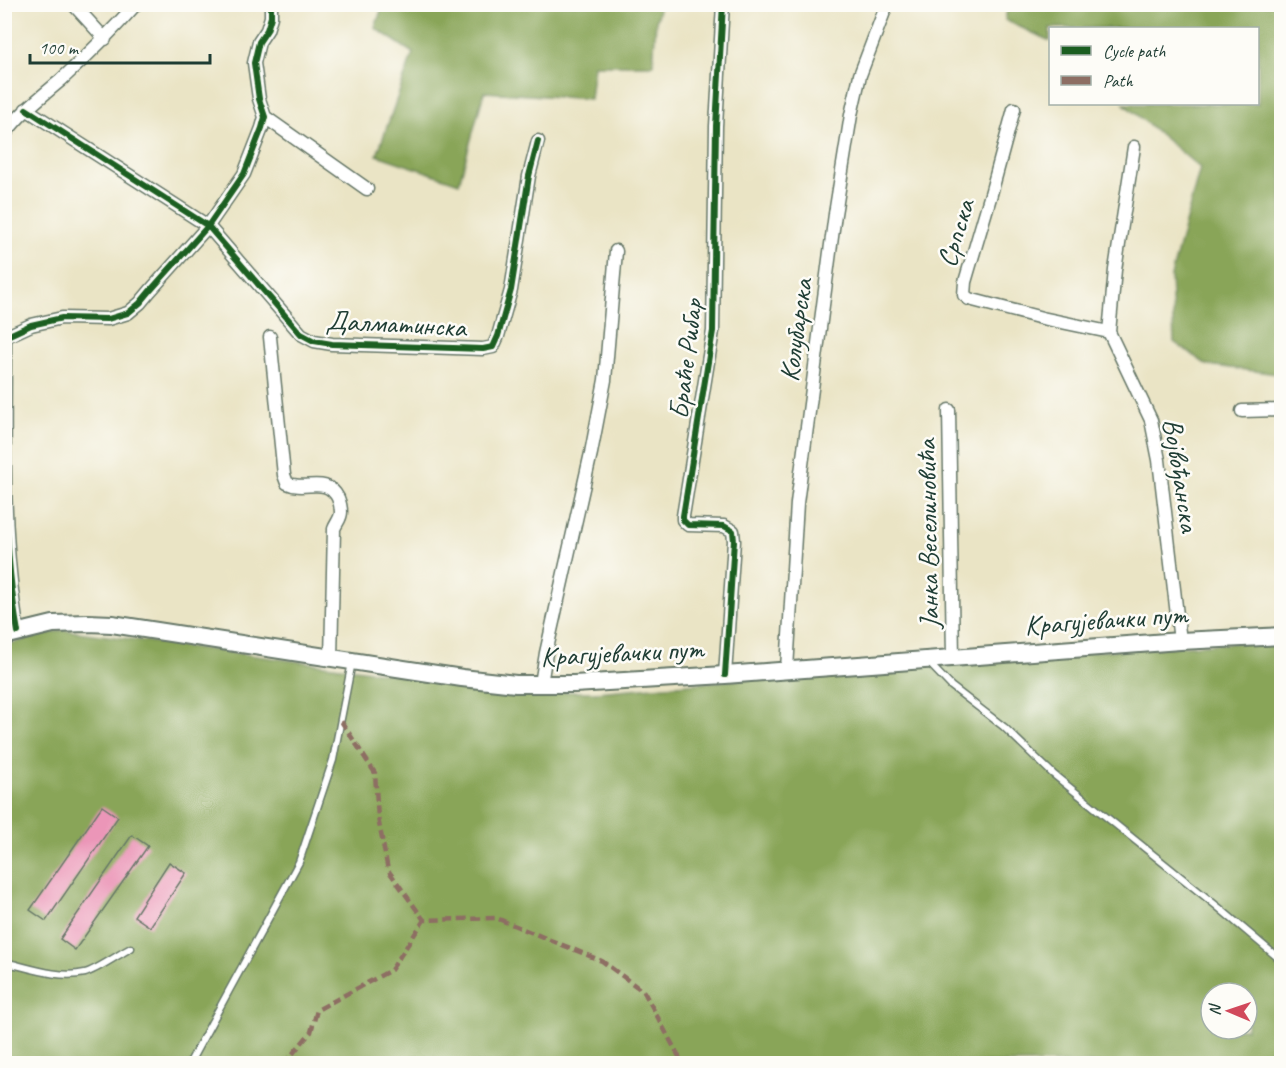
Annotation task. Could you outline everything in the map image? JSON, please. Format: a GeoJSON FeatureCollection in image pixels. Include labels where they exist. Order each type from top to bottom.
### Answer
{"type":"FeatureCollection","features":[{"type":"Feature","properties":{"kind":"main road","name":"Крагујевачки пут"},"geometry":{"type":"LineString","coordinates":[[11,634],[53,624],[112,624],[352,662],[516,684],[574,684],[725,675],[1180,640],[1281,636]]}},
{"type":"Feature","properties":{"kind":"street"},"geometry":{"type":"LineString","coordinates":[[73,4],[105,39]]}},
{"type":"Feature","properties":{"kind":"street"},"geometry":{"type":"LineString","coordinates":[[4,135],[26,109],[105,39],[136,4]]}},
{"type":"Feature","properties":{"kind":"street"},"geometry":{"type":"LineString","coordinates":[[11,634],[5,500],[5,335],[31,325],[62,318],[108,319],[128,313],[140,303],[208,226],[244,174],[262,128],[265,117],[259,99],[254,63],[259,42],[267,30],[271,17],[271,4]]}},
{"type":"Feature","properties":{"kind":"street","name":"Браће Рибар"},"geometry":{"type":"LineString","coordinates":[[723,4],[716,126],[713,331],[683,520],[688,525],[724,526],[733,531],[725,675]]}},
{"type":"Feature","properties":{"kind":"street","name":"Колубарска"},"geometry":{"type":"LineString","coordinates":[[787,669],[797,503],[808,409],[850,115],[860,75],[887,4]]}},
{"type":"Feature","properties":{"kind":"street","name":"Далматинска"},"geometry":{"type":"LineString","coordinates":[[26,109],[208,226],[301,334],[314,341],[332,344],[493,347],[511,290],[529,176],[538,141]]}},
{"type":"Feature","properties":{"kind":"street","name":"Српска"},"geometry":{"type":"LineString","coordinates":[[1014,109],[965,282],[964,295],[969,300],[1109,332]]}},
{"type":"Feature","properties":{"kind":"street"},"geometry":{"type":"LineString","coordinates":[[265,117],[367,189]]}},
{"type":"Feature","properties":{"kind":"street"},"geometry":{"type":"LineString","coordinates":[[1109,332],[1115,270],[1134,147]]}},
{"type":"Feature","properties":{"kind":"street"},"geometry":{"type":"LineString","coordinates":[[541,684],[605,380],[616,251]]}},
{"type":"Feature","properties":{"kind":"street","name":"Војвођанска"},"geometry":{"type":"LineString","coordinates":[[1109,332],[1151,420],[1159,460],[1180,640]]}},
{"type":"Feature","properties":{"kind":"street"},"geometry":{"type":"LineString","coordinates":[[270,337],[286,483],[291,486],[326,487],[335,493],[340,503],[340,518],[334,529],[331,658]]}},
{"type":"Feature","properties":{"kind":"street","name":"Јанка Веселиновића"},"geometry":{"type":"LineString","coordinates":[[949,410],[953,657]]}},
{"type":"Feature","properties":{"kind":"street"},"geometry":{"type":"LineString","coordinates":[[1242,411],[1281,410]]}},
{"type":"Feature","properties":{"kind":"lane"},"geometry":{"type":"LineString","coordinates":[[926,659],[951,686],[1004,727],[1053,774],[1218,907],[1281,961]]}},
{"type":"Feature","properties":{"kind":"lane"},"geometry":{"type":"LineString","coordinates":[[189,1064],[299,862],[333,760],[352,662]]}},
{"type":"Feature","properties":{"kind":"lane"},"geometry":{"type":"LineString","coordinates":[[4,962],[69,975],[87,972],[131,948]]}},
{"type":"Feature","properties":{"kind":"green space"},"geometry":{"type":"Polygon","coordinates":[[[383,4],[660,5],[656,21],[653,65],[594,65],[590,99],[484,92],[459,183],[377,155],[413,53],[375,28],[383,4]]]}},
{"type":"Feature","properties":{"kind":"green space"},"geometry":{"type":"Polygon","coordinates":[[[1008,5],[1281,5],[1282,313],[1271,315],[1277,374],[1207,365],[1174,342],[1171,276],[1200,168],[1125,105],[1259,105],[1259,27],[1049,27],[1049,41],[1005,20],[1008,5]]]}},
{"type":"Feature","properties":{"kind":"green space"},"geometry":{"type":"Polygon","coordinates":[[[63,630],[529,692],[596,692],[991,658],[1281,640],[1281,1063],[5,1064],[5,645],[63,630]]]}},
{"type":"Feature","properties":{"kind":"building"},"geometry":{"type":"Polygon","coordinates":[[[102,806],[118,817],[46,921],[30,910],[102,806]]]}},
{"type":"Feature","properties":{"kind":"building"},"geometry":{"type":"Polygon","coordinates":[[[132,835],[148,846],[75,950],[60,939],[132,835]]]}},
{"type":"Feature","properties":{"kind":"building"},"geometry":{"type":"Polygon","coordinates":[[[169,862],[186,873],[150,927],[134,916],[169,862]]]}},
{"type":"Feature","properties":{"kind":"marked path"},"geometry":{"type":"LineString","coordinates":[[341,721],[375,773],[378,818],[388,870],[424,920],[496,918],[602,961],[644,992],[683,1064]]}},
{"type":"Feature","properties":{"kind":"marked path"},"geometry":{"type":"LineString","coordinates":[[284,1064],[311,1032],[317,1010],[391,970],[424,920]]}},
{"type":"Feature","properties":{"kind":"cycle path"},"geometry":{"type":"LineString","coordinates":[[18,632],[6,522],[5,337],[31,325],[62,318],[108,319],[128,313],[140,303],[208,226],[244,174],[262,128],[265,117],[259,99],[254,63],[259,42],[267,30],[271,17],[271,4]]}},
{"type":"Feature","properties":{"kind":"cycle path"},"geometry":{"type":"LineString","coordinates":[[723,4],[716,126],[713,331],[683,520],[688,525],[724,526],[733,531],[725,675]]}},
{"type":"Feature","properties":{"kind":"cycle path"},"geometry":{"type":"LineString","coordinates":[[26,109],[208,226],[301,334],[314,341],[332,344],[483,349],[493,347],[511,290],[529,176],[538,141]]}}]}
